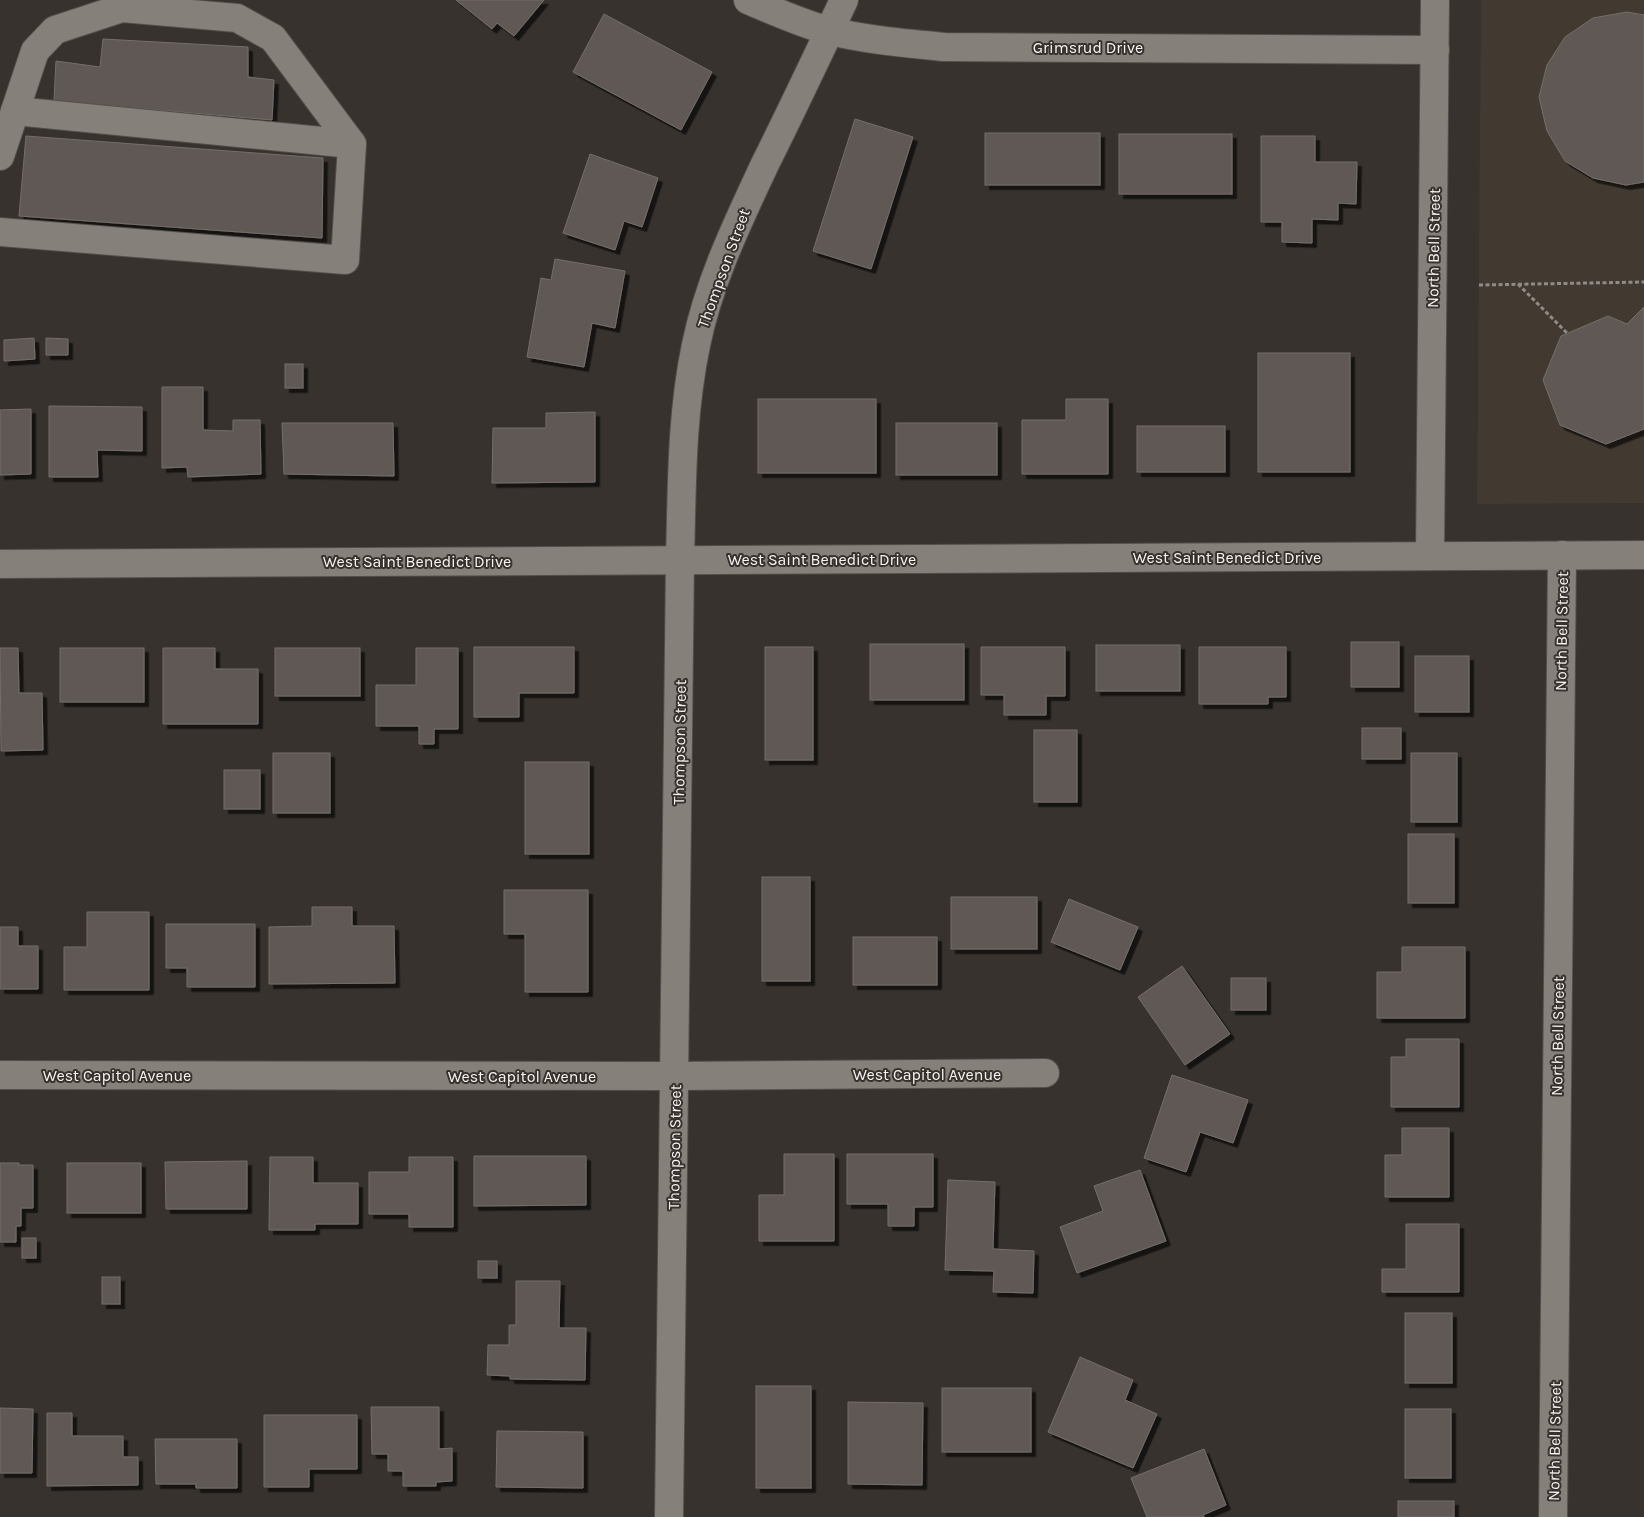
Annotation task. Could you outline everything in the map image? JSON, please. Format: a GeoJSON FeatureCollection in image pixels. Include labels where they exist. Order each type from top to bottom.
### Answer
{"type":"FeatureCollection","features":[{"type":"Feature","properties":{"kind":"street","name":"Grimsrud Drive"},"geometry":{"type":"LineString","coordinates":[[748,0],[780,14],[829,31],[902,43],[944,47],[1435,50]]}},
{"type":"Feature","properties":{"kind":"street","name":"Thompson Street"},"geometry":{"type":"LineString","coordinates":[[669,1517],[680,560],[682,450],[687,394],[696,343],[731,235],[844,0]]}},
{"type":"Feature","properties":{"kind":"street","name":"North Bell Street"},"geometry":{"type":"LineString","coordinates":[[1430,555],[1435,0]]}},
{"type":"Feature","properties":{"kind":"street"},"geometry":{"type":"LineString","coordinates":[[0,156],[35,51],[55,30],[122,8],[237,18],[273,38],[352,144],[345,260],[0,232]]}},
{"type":"Feature","properties":{"kind":"street"},"geometry":{"type":"LineString","coordinates":[[15,111],[352,144]]}},
{"type":"Feature","properties":{"kind":"street","name":"North Bell Street"},"geometry":{"type":"LineString","coordinates":[[1553,1517],[1562,555]]}},
{"type":"Feature","properties":{"kind":"street","name":"West Saint Benedict Drive"},"geometry":{"type":"LineString","coordinates":[[0,564],[1644,555]]}},
{"type":"Feature","properties":{"kind":"street","name":"West Capitol Avenue"},"geometry":{"type":"LineString","coordinates":[[0,1075],[675,1076],[1045,1073]]}},
{"type":"Feature","properties":{"kind":"path"},"geometry":{"type":"LineString","coordinates":[[1479,285],[1644,282]]}},
{"type":"Feature","properties":{"kind":"path"},"geometry":{"type":"LineString","coordinates":[[1518,284],[1567,333]]}},
{"type":"Feature","properties":{"kind":"shaded area"},"geometry":{"type":"Polygon","coordinates":[[[1481,0],[1644,0],[1644,503],[1477,504],[1481,0]]]}},
{"type":"Feature","properties":{"kind":"building"},"geometry":{"type":"Polygon","coordinates":[[[456,0],[544,0],[514,36],[497,23],[492,29],[456,0]]]}},
{"type":"Feature","properties":{"kind":"building"},"geometry":{"type":"Polygon","coordinates":[[[1627,12],[1644,15],[1644,182],[1626,185],[1593,178],[1565,161],[1547,131],[1539,97],[1547,65],[1565,37],[1593,18],[1627,12]]]}},
{"type":"Feature","properties":{"kind":"building"},"geometry":{"type":"Polygon","coordinates":[[[604,14],[712,72],[681,130],[573,72],[604,14]]]}},
{"type":"Feature","properties":{"kind":"building"},"geometry":{"type":"Polygon","coordinates":[[[103,39],[248,47],[248,77],[274,80],[272,120],[54,101],[56,61],[100,67],[103,39]]]}},
{"type":"Feature","properties":{"kind":"building"},"geometry":{"type":"Polygon","coordinates":[[[855,119],[913,137],[871,269],[813,251],[855,119]]]}},
{"type":"Feature","properties":{"kind":"building"},"geometry":{"type":"Polygon","coordinates":[[[985,133],[1100,133],[1100,185],[985,185],[985,133]]]}},
{"type":"Feature","properties":{"kind":"building"},"geometry":{"type":"Polygon","coordinates":[[[1119,134],[1232,134],[1232,194],[1119,194],[1119,134]]]}},
{"type":"Feature","properties":{"kind":"building"},"geometry":{"type":"Polygon","coordinates":[[[26,136],[323,158],[322,238],[19,216],[26,136]]]}},
{"type":"Feature","properties":{"kind":"building"},"geometry":{"type":"Polygon","coordinates":[[[1261,136],[1315,136],[1315,162],[1357,162],[1356,204],[1338,203],[1338,220],[1312,219],[1312,243],[1282,242],[1282,222],[1261,222],[1261,136]]]}},
{"type":"Feature","properties":{"kind":"building"},"geometry":{"type":"Polygon","coordinates":[[[590,154],[658,178],[642,227],[624,221],[615,250],[563,233],[590,154]]]}},
{"type":"Feature","properties":{"kind":"building"},"geometry":{"type":"Polygon","coordinates":[[[555,259],[625,271],[615,328],[592,323],[584,367],[527,357],[541,278],[551,280],[555,259]]]}},
{"type":"Feature","properties":{"kind":"building"},"geometry":{"type":"Polygon","coordinates":[[[1644,307],[1644,429],[1606,444],[1560,425],[1543,380],[1561,336],[1608,316],[1627,324],[1644,307]]]}},
{"type":"Feature","properties":{"kind":"building"},"geometry":{"type":"Polygon","coordinates":[[[34,338],[35,359],[4,361],[4,340],[34,338]]]}},
{"type":"Feature","properties":{"kind":"building"},"geometry":{"type":"Polygon","coordinates":[[[46,338],[68,339],[68,355],[46,355],[46,338]]]}},
{"type":"Feature","properties":{"kind":"building"},"geometry":{"type":"Polygon","coordinates":[[[1258,353],[1350,353],[1350,472],[1258,472],[1258,353]]]}},
{"type":"Feature","properties":{"kind":"building"},"geometry":{"type":"Polygon","coordinates":[[[285,364],[303,364],[303,388],[285,388],[285,364]]]}},
{"type":"Feature","properties":{"kind":"building"},"geometry":{"type":"Polygon","coordinates":[[[162,387],[203,387],[203,430],[233,431],[233,420],[260,420],[261,474],[188,477],[187,467],[162,468],[162,387]]]}},
{"type":"Feature","properties":{"kind":"building"},"geometry":{"type":"Polygon","coordinates":[[[758,399],[876,399],[876,473],[758,473],[758,399]]]}},
{"type":"Feature","properties":{"kind":"building"},"geometry":{"type":"Polygon","coordinates":[[[1066,399],[1108,399],[1108,474],[1022,474],[1022,420],[1066,420],[1066,399]]]}},
{"type":"Feature","properties":{"kind":"building"},"geometry":{"type":"Polygon","coordinates":[[[49,406],[142,407],[142,451],[97,450],[98,477],[49,477],[49,406]]]}},
{"type":"Feature","properties":{"kind":"building"},"geometry":{"type":"Polygon","coordinates":[[[31,409],[31,474],[0,475],[0,410],[31,409]]]}},
{"type":"Feature","properties":{"kind":"building"},"geometry":{"type":"Polygon","coordinates":[[[595,412],[595,482],[492,483],[493,428],[546,428],[546,413],[595,412]]]}},
{"type":"Feature","properties":{"kind":"building"},"geometry":{"type":"Polygon","coordinates":[[[282,423],[393,423],[394,476],[284,474],[282,423]]]}},
{"type":"Feature","properties":{"kind":"building"},"geometry":{"type":"Polygon","coordinates":[[[896,423],[997,423],[997,475],[896,475],[896,423]]]}},
{"type":"Feature","properties":{"kind":"building"},"geometry":{"type":"Polygon","coordinates":[[[1137,426],[1225,426],[1225,472],[1137,472],[1137,426]]]}},
{"type":"Feature","properties":{"kind":"building"},"geometry":{"type":"Polygon","coordinates":[[[1351,642],[1399,642],[1399,687],[1351,687],[1351,642]]]}},
{"type":"Feature","properties":{"kind":"building"},"geometry":{"type":"Polygon","coordinates":[[[870,644],[964,644],[964,700],[870,700],[870,644]]]}},
{"type":"Feature","properties":{"kind":"building"},"geometry":{"type":"Polygon","coordinates":[[[1096,645],[1180,645],[1180,691],[1096,691],[1096,645]]]}},
{"type":"Feature","properties":{"kind":"building"},"geometry":{"type":"Polygon","coordinates":[[[474,647],[574,647],[574,693],[519,693],[519,717],[474,717],[474,647]]]}},
{"type":"Feature","properties":{"kind":"building"},"geometry":{"type":"Polygon","coordinates":[[[765,647],[813,647],[813,760],[765,760],[765,647]]]}},
{"type":"Feature","properties":{"kind":"building"},"geometry":{"type":"Polygon","coordinates":[[[981,647],[1065,647],[1065,696],[1046,696],[1046,715],[1004,715],[1004,695],[981,695],[981,647]]]}},
{"type":"Feature","properties":{"kind":"building"},"geometry":{"type":"Polygon","coordinates":[[[1199,647],[1286,647],[1286,697],[1268,697],[1268,704],[1199,704],[1199,647]]]}},
{"type":"Feature","properties":{"kind":"building"},"geometry":{"type":"Polygon","coordinates":[[[0,648],[18,648],[19,693],[42,693],[43,750],[1,751],[0,648]]]}},
{"type":"Feature","properties":{"kind":"building"},"geometry":{"type":"Polygon","coordinates":[[[60,648],[144,648],[144,702],[60,702],[60,648]]]}},
{"type":"Feature","properties":{"kind":"building"},"geometry":{"type":"Polygon","coordinates":[[[163,648],[215,648],[215,669],[258,669],[258,724],[163,724],[163,648]]]}},
{"type":"Feature","properties":{"kind":"building"},"geometry":{"type":"Polygon","coordinates":[[[275,648],[360,648],[360,696],[275,696],[275,648]]]}},
{"type":"Feature","properties":{"kind":"building"},"geometry":{"type":"Polygon","coordinates":[[[416,648],[458,648],[458,729],[434,729],[434,744],[419,744],[419,726],[376,726],[376,685],[416,685],[416,648]]]}},
{"type":"Feature","properties":{"kind":"building"},"geometry":{"type":"Polygon","coordinates":[[[1415,656],[1469,656],[1469,712],[1415,712],[1415,656]]]}},
{"type":"Feature","properties":{"kind":"building"},"geometry":{"type":"Polygon","coordinates":[[[1362,728],[1401,728],[1401,759],[1362,759],[1362,728]]]}},
{"type":"Feature","properties":{"kind":"building"},"geometry":{"type":"Polygon","coordinates":[[[1034,730],[1077,730],[1077,802],[1034,802],[1034,730]]]}},
{"type":"Feature","properties":{"kind":"building"},"geometry":{"type":"Polygon","coordinates":[[[273,753],[330,753],[330,813],[273,813],[273,753]]]}},
{"type":"Feature","properties":{"kind":"building"},"geometry":{"type":"Polygon","coordinates":[[[1411,753],[1457,753],[1457,822],[1411,822],[1411,753]]]}},
{"type":"Feature","properties":{"kind":"building"},"geometry":{"type":"Polygon","coordinates":[[[525,762],[589,762],[589,854],[525,854],[525,762]]]}},
{"type":"Feature","properties":{"kind":"building"},"geometry":{"type":"Polygon","coordinates":[[[224,770],[260,770],[260,809],[224,809],[224,770]]]}},
{"type":"Feature","properties":{"kind":"building"},"geometry":{"type":"Polygon","coordinates":[[[1408,834],[1454,834],[1454,903],[1408,903],[1408,834]]]}},
{"type":"Feature","properties":{"kind":"building"},"geometry":{"type":"Polygon","coordinates":[[[762,877],[810,877],[810,981],[762,981],[762,877]]]}},
{"type":"Feature","properties":{"kind":"building"},"geometry":{"type":"Polygon","coordinates":[[[504,890],[588,890],[588,992],[525,992],[525,934],[504,934],[504,890]]]}},
{"type":"Feature","properties":{"kind":"building"},"geometry":{"type":"Polygon","coordinates":[[[951,897],[1037,897],[1037,949],[951,949],[951,897]]]}},
{"type":"Feature","properties":{"kind":"building"},"geometry":{"type":"Polygon","coordinates":[[[1069,899],[1138,927],[1120,970],[1051,942],[1069,899]]]}},
{"type":"Feature","properties":{"kind":"building"},"geometry":{"type":"Polygon","coordinates":[[[312,907],[352,907],[352,926],[394,926],[395,983],[269,984],[269,927],[312,926],[312,907]]]}},
{"type":"Feature","properties":{"kind":"building"},"geometry":{"type":"Polygon","coordinates":[[[87,912],[149,912],[149,990],[64,990],[64,947],[87,947],[87,912]]]}},
{"type":"Feature","properties":{"kind":"building"},"geometry":{"type":"Polygon","coordinates":[[[166,924],[255,924],[255,987],[187,987],[187,968],[166,968],[166,924]]]}},
{"type":"Feature","properties":{"kind":"building"},"geometry":{"type":"Polygon","coordinates":[[[0,927],[18,927],[18,946],[38,946],[38,989],[0,989],[0,927]]]}},
{"type":"Feature","properties":{"kind":"building"},"geometry":{"type":"Polygon","coordinates":[[[853,937],[937,937],[937,985],[853,985],[853,937]]]}},
{"type":"Feature","properties":{"kind":"building"},"geometry":{"type":"Polygon","coordinates":[[[1402,947],[1465,947],[1465,1018],[1377,1018],[1377,972],[1402,972],[1402,947]]]}},
{"type":"Feature","properties":{"kind":"building"},"geometry":{"type":"Polygon","coordinates":[[[1182,966],[1230,1034],[1185,1065],[1138,997],[1182,966]]]}},
{"type":"Feature","properties":{"kind":"building"},"geometry":{"type":"Polygon","coordinates":[[[1231,978],[1266,978],[1266,1010],[1231,1010],[1231,978]]]}},
{"type":"Feature","properties":{"kind":"building"},"geometry":{"type":"Polygon","coordinates":[[[1406,1039],[1459,1039],[1459,1107],[1391,1107],[1391,1057],[1406,1057],[1406,1039]]]}},
{"type":"Feature","properties":{"kind":"building"},"geometry":{"type":"Polygon","coordinates":[[[1172,1075],[1248,1100],[1233,1143],[1200,1132],[1186,1172],[1144,1158],[1172,1075]]]}},
{"type":"Feature","properties":{"kind":"building"},"geometry":{"type":"Polygon","coordinates":[[[1402,1128],[1449,1128],[1449,1197],[1385,1197],[1385,1155],[1402,1155],[1402,1128]]]}},
{"type":"Feature","properties":{"kind":"building"},"geometry":{"type":"Polygon","coordinates":[[[784,1154],[834,1154],[834,1241],[759,1241],[759,1195],[784,1195],[784,1154]]]}},
{"type":"Feature","properties":{"kind":"building"},"geometry":{"type":"Polygon","coordinates":[[[847,1154],[933,1154],[933,1207],[914,1207],[914,1226],[888,1226],[888,1204],[847,1204],[847,1154]]]}},
{"type":"Feature","properties":{"kind":"building"},"geometry":{"type":"Polygon","coordinates":[[[474,1156],[586,1156],[586,1205],[474,1206],[474,1156]]]}},
{"type":"Feature","properties":{"kind":"building"},"geometry":{"type":"Polygon","coordinates":[[[270,1157],[313,1157],[313,1183],[358,1183],[358,1224],[315,1224],[315,1230],[269,1230],[270,1157]]]}},
{"type":"Feature","properties":{"kind":"building"},"geometry":{"type":"Polygon","coordinates":[[[409,1157],[453,1157],[453,1227],[409,1227],[409,1214],[369,1214],[369,1172],[409,1172],[409,1157]]]}},
{"type":"Feature","properties":{"kind":"building"},"geometry":{"type":"Polygon","coordinates":[[[247,1161],[247,1209],[166,1209],[165,1162],[247,1161]]]}},
{"type":"Feature","properties":{"kind":"building"},"geometry":{"type":"Polygon","coordinates":[[[0,1163],[33,1165],[33,1208],[21,1208],[21,1226],[16,1226],[16,1242],[0,1242],[0,1163]]]}},
{"type":"Feature","properties":{"kind":"building"},"geometry":{"type":"Polygon","coordinates":[[[67,1163],[141,1163],[141,1213],[67,1213],[67,1163]]]}},
{"type":"Feature","properties":{"kind":"building"},"geometry":{"type":"Polygon","coordinates":[[[1140,1170],[1166,1241],[1077,1273],[1060,1227],[1103,1211],[1094,1186],[1140,1170]]]}},
{"type":"Feature","properties":{"kind":"building"},"geometry":{"type":"Polygon","coordinates":[[[948,1180],[995,1182],[993,1249],[1034,1251],[1033,1293],[993,1292],[994,1271],[945,1270],[948,1180]]]}},
{"type":"Feature","properties":{"kind":"building"},"geometry":{"type":"Polygon","coordinates":[[[1406,1224],[1459,1224],[1459,1292],[1382,1292],[1382,1269],[1406,1269],[1406,1224]]]}},
{"type":"Feature","properties":{"kind":"building"},"geometry":{"type":"Polygon","coordinates":[[[22,1238],[36,1238],[36,1258],[22,1258],[22,1238]]]}},
{"type":"Feature","properties":{"kind":"building"},"geometry":{"type":"Polygon","coordinates":[[[478,1261],[497,1261],[497,1278],[478,1278],[478,1261]]]}},
{"type":"Feature","properties":{"kind":"building"},"geometry":{"type":"Polygon","coordinates":[[[102,1277],[120,1277],[120,1304],[102,1304],[102,1277]]]}},
{"type":"Feature","properties":{"kind":"building"},"geometry":{"type":"Polygon","coordinates":[[[516,1281],[560,1281],[559,1328],[586,1328],[585,1380],[510,1379],[510,1376],[487,1375],[488,1345],[509,1345],[509,1325],[516,1325],[516,1281]]]}},
{"type":"Feature","properties":{"kind":"building"},"geometry":{"type":"Polygon","coordinates":[[[1405,1313],[1452,1313],[1452,1383],[1405,1383],[1405,1313]]]}},
{"type":"Feature","properties":{"kind":"building"},"geometry":{"type":"Polygon","coordinates":[[[1080,1357],[1133,1380],[1125,1400],[1157,1414],[1133,1468],[1048,1432],[1080,1357]]]}},
{"type":"Feature","properties":{"kind":"building"},"geometry":{"type":"Polygon","coordinates":[[[756,1386],[811,1386],[811,1488],[756,1488],[756,1386]]]}},
{"type":"Feature","properties":{"kind":"building"},"geometry":{"type":"Polygon","coordinates":[[[942,1388],[1031,1388],[1031,1452],[942,1452],[942,1388]]]}},
{"type":"Feature","properties":{"kind":"building"},"geometry":{"type":"Polygon","coordinates":[[[848,1402],[923,1403],[922,1485],[848,1484],[848,1402]]]}},
{"type":"Feature","properties":{"kind":"building"},"geometry":{"type":"Polygon","coordinates":[[[371,1407],[439,1407],[439,1449],[452,1448],[452,1481],[436,1482],[436,1486],[403,1486],[403,1471],[388,1471],[388,1454],[372,1454],[371,1407]]]}},
{"type":"Feature","properties":{"kind":"building"},"geometry":{"type":"Polygon","coordinates":[[[0,1408],[33,1409],[32,1473],[0,1473],[0,1408]]]}},
{"type":"Feature","properties":{"kind":"building"},"geometry":{"type":"Polygon","coordinates":[[[1405,1409],[1451,1409],[1451,1478],[1405,1478],[1405,1409]]]}},
{"type":"Feature","properties":{"kind":"building"},"geometry":{"type":"Polygon","coordinates":[[[47,1413],[72,1413],[72,1436],[123,1436],[123,1457],[138,1457],[138,1485],[47,1486],[47,1413]]]}},
{"type":"Feature","properties":{"kind":"building"},"geometry":{"type":"Polygon","coordinates":[[[264,1415],[357,1415],[357,1469],[309,1469],[309,1487],[264,1487],[264,1415]]]}},
{"type":"Feature","properties":{"kind":"building"},"geometry":{"type":"Polygon","coordinates":[[[497,1431],[583,1432],[583,1488],[496,1487],[497,1431]]]}},
{"type":"Feature","properties":{"kind":"building"},"geometry":{"type":"Polygon","coordinates":[[[155,1439],[237,1439],[237,1488],[196,1488],[196,1484],[156,1484],[155,1439]]]}},
{"type":"Feature","properties":{"kind":"building"},"geometry":{"type":"Polygon","coordinates":[[[1204,1449],[1226,1505],[1203,1515],[1204,1517],[1147,1517],[1131,1478],[1204,1449]]]}},
{"type":"Feature","properties":{"kind":"building"},"geometry":{"type":"Polygon","coordinates":[[[1398,1501],[1454,1501],[1454,1517],[1398,1517],[1398,1501]]]}}]}
